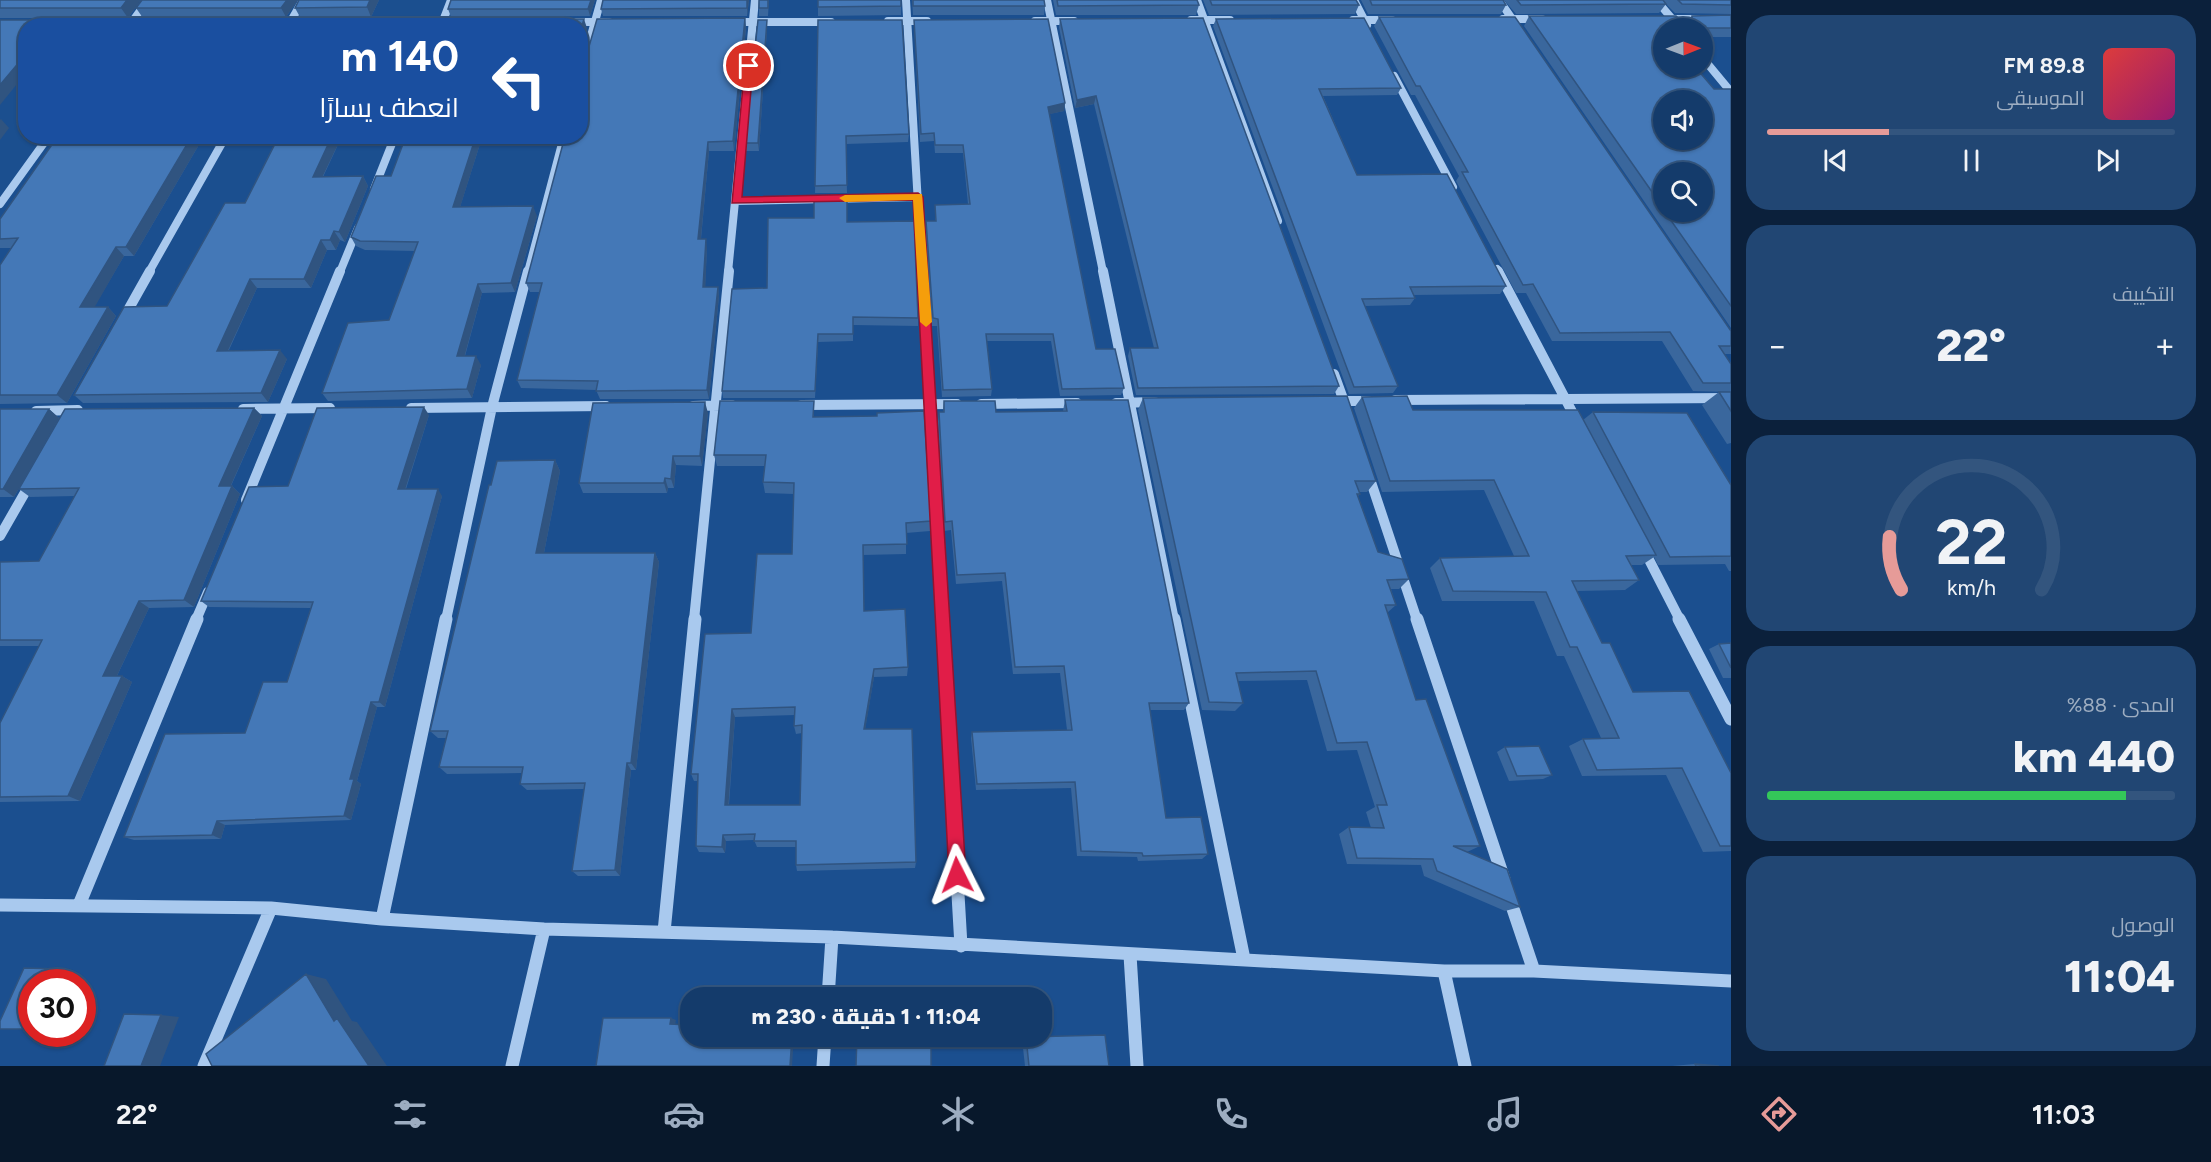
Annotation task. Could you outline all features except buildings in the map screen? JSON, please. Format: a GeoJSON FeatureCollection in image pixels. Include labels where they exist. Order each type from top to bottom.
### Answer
{"type":"FeatureCollection","features":[{"type":"Feature","properties":{"kind":"street"},"geometry":{"type":"LineString","coordinates":[[135,18],[148,0]]}},
{"type":"Feature","properties":{"kind":"street"},"geometry":{"type":"LineString","coordinates":[[292,18],[303,0]]}},
{"type":"Feature","properties":{"kind":"street"},"geometry":{"type":"LineString","coordinates":[[444,18],[451,0]]}},
{"type":"Feature","properties":{"kind":"street"},"geometry":{"type":"LineString","coordinates":[[588,47],[601,0]]}},
{"type":"Feature","properties":{"kind":"street"},"geometry":{"type":"LineString","coordinates":[[664,932],[755,0]]}},
{"type":"Feature","properties":{"kind":"street"},"geometry":{"type":"LineString","coordinates":[[906,0],[961,946]]}},
{"type":"Feature","properties":{"kind":"street"},"geometry":{"type":"LineString","coordinates":[[1047,0],[1132,403],[1244,959]]}},
{"type":"Feature","properties":{"kind":"street"},"geometry":{"type":"LineString","coordinates":[[1197,0],[1282,233]]}},
{"type":"Feature","properties":{"kind":"street"},"geometry":{"type":"LineString","coordinates":[[1354,0],[1370,30]]}},
{"type":"Feature","properties":{"kind":"street"},"geometry":{"type":"LineString","coordinates":[[1499,0],[1519,29]]}},
{"type":"Feature","properties":{"kind":"street"},"geometry":{"type":"LineString","coordinates":[[1656,0],[1672,18]]}},
{"type":"Feature","properties":{"kind":"street"},"geometry":{"type":"LineString","coordinates":[[1490,20],[1547,19]]}},
{"type":"Feature","properties":{"kind":"street"},"geometry":{"type":"LineString","coordinates":[[1713,19],[1731,19]]}},
{"type":"Feature","properties":{"kind":"street"},"geometry":{"type":"LineString","coordinates":[[1180,20],[1238,20]]}},
{"type":"Feature","properties":{"kind":"street"},"geometry":{"type":"LineString","coordinates":[[1342,20],[1399,20]]}},
{"type":"Feature","properties":{"kind":"street"},"geometry":{"type":"LineString","coordinates":[[883,21],[940,21]]}},
{"type":"Feature","properties":{"kind":"street"},"geometry":{"type":"LineString","coordinates":[[1029,21],[1087,21]]}},
{"type":"Feature","properties":{"kind":"street"},"geometry":{"type":"LineString","coordinates":[[588,22],[617,22]]}},
{"type":"Feature","properties":{"kind":"street"},"geometry":{"type":"LineString","coordinates":[[719,22],[836,22]]}},
{"type":"Feature","properties":{"kind":"street"},"geometry":{"type":"LineString","coordinates":[[1387,62],[1459,199]]}},
{"type":"Feature","properties":{"kind":"street"},"geometry":{"type":"LineString","coordinates":[[1713,70],[1731,92]]}},
{"type":"Feature","properties":{"kind":"street"},"geometry":{"type":"LineString","coordinates":[[0,204],[43,144]]}},
{"type":"Feature","properties":{"kind":"street"},"geometry":{"type":"LineString","coordinates":[[117,329],[221,144]]}},
{"type":"Feature","properties":{"kind":"street"},"geometry":{"type":"LineString","coordinates":[[369,202],[392,144]]}},
{"type":"Feature","properties":{"kind":"street"},"geometry":{"type":"LineString","coordinates":[[382,919],[492,407],[562,144]]}},
{"type":"Feature","properties":{"kind":"street"},"geometry":{"type":"LineString","coordinates":[[736,201],[918,197]]}},
{"type":"Feature","properties":{"kind":"street"},"geometry":{"type":"LineString","coordinates":[[243,508],[364,213]]}},
{"type":"Feature","properties":{"kind":"street"},"geometry":{"type":"LineString","coordinates":[[1493,262],[1581,430]]}},
{"type":"Feature","properties":{"kind":"street"},"geometry":{"type":"LineString","coordinates":[[1331,367],[1351,423]]}},
{"type":"Feature","properties":{"kind":"street"},"geometry":{"type":"LineString","coordinates":[[1320,401],[1731,398]]}},
{"type":"Feature","properties":{"kind":"street"},"geometry":{"type":"LineString","coordinates":[[66,420],[77,400]]}},
{"type":"Feature","properties":{"kind":"street"},"geometry":{"type":"LineString","coordinates":[[1108,403],[1167,402]]}},
{"type":"Feature","properties":{"kind":"street"},"geometry":{"type":"LineString","coordinates":[[788,405],[1084,403]]}},
{"type":"Feature","properties":{"kind":"street"},"geometry":{"type":"LineString","coordinates":[[681,406],[741,405]]}},
{"type":"Feature","properties":{"kind":"street"},"geometry":{"type":"LineString","coordinates":[[399,408],[622,406]]}},
{"type":"Feature","properties":{"kind":"street"},"geometry":{"type":"LineString","coordinates":[[237,409],[342,408]]}},
{"type":"Feature","properties":{"kind":"street"},"geometry":{"type":"LineString","coordinates":[[24,411],[95,410]]}},
{"type":"Feature","properties":{"kind":"street"},"geometry":{"type":"LineString","coordinates":[[1362,457],[1534,971]]}},
{"type":"Feature","properties":{"kind":"street"},"geometry":{"type":"LineString","coordinates":[[0,536],[38,468]]}},
{"type":"Feature","properties":{"kind":"street"},"geometry":{"type":"LineString","coordinates":[[1640,543],[1731,718]]}},
{"type":"Feature","properties":{"kind":"street"},"geometry":{"type":"LineString","coordinates":[[79,905],[211,585]]}},
{"type":"Feature","properties":{"kind":"street"},"geometry":{"type":"LineString","coordinates":[[0,904],[271,908],[382,919],[544,929],[832,937],[961,946],[1444,971],[1534,971],[1731,981]]}},
{"type":"Feature","properties":{"kind":"street"},"geometry":{"type":"LineString","coordinates":[[204,1066],[271,908]]}},
{"type":"Feature","properties":{"kind":"street"},"geometry":{"type":"LineString","coordinates":[[512,1066],[544,929]]}},
{"type":"Feature","properties":{"kind":"street"},"geometry":{"type":"LineString","coordinates":[[829,987],[832,937]]}},
{"type":"Feature","properties":{"kind":"street"},"geometry":{"type":"LineString","coordinates":[[1130,955],[1137,1066]]}},
{"type":"Feature","properties":{"kind":"street"},"geometry":{"type":"LineString","coordinates":[[1444,971],[1465,1066]]}},
{"type":"Feature","properties":{"kind":"street"},"geometry":{"type":"LineString","coordinates":[[823,1066],[824,1047]]}},
{"type":"Feature","properties":{"kind":"slow traffic"},"geometry":{"type":"LineString","coordinates":[[845,198],[918,197],[926,322]]}},
{"type":"Feature","properties":{"kind":"route"},"geometry":{"type":"LineString","coordinates":[[749,66],[736,201],[918,197],[957,875]]}}]}
